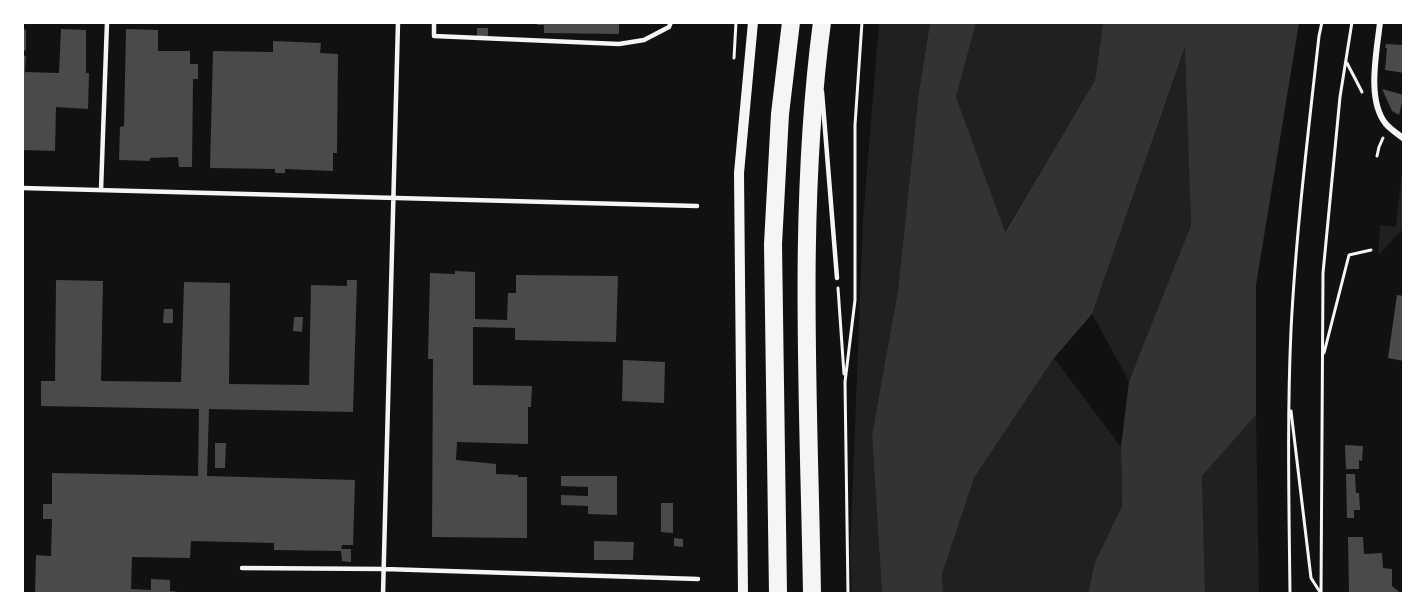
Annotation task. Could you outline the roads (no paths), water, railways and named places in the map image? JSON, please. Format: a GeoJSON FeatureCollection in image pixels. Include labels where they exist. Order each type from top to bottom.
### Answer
{"type":"FeatureCollection","features":[{"type":"Feature","properties":{"kind":"highway"},"geometry":{"type":"LineString","coordinates":[[778,594],[773,244],[780,114],[791,22]]}},
{"type":"Feature","properties":{"kind":"highway"},"geometry":{"type":"LineString","coordinates":[[812,594],[807,235],[811,140],[822,22]]}},
{"type":"Feature","properties":{"kind":"street"},"geometry":{"type":"LineString","coordinates":[[742,594],[740,173],[753,22]]}},
{"type":"Feature","properties":{"kind":"street"},"geometry":{"type":"LineString","coordinates":[[1380,22],[1374,80],[1377,104],[1387,125],[1404,139]]}},
{"type":"Feature","properties":{"kind":"lane"},"geometry":{"type":"LineString","coordinates":[[101,190],[107,22]]}},
{"type":"Feature","properties":{"kind":"lane"},"geometry":{"type":"LineString","coordinates":[[383,594],[398,22]]}},
{"type":"Feature","properties":{"kind":"lane"},"geometry":{"type":"LineString","coordinates":[[434,22],[434,36],[619,44],[644,40],[669,27],[671,22]]}},
{"type":"Feature","properties":{"kind":"lane"},"geometry":{"type":"LineString","coordinates":[[819,47],[837,278]]}},
{"type":"Feature","properties":{"kind":"lane"},"geometry":{"type":"LineString","coordinates":[[22,188],[697,206]]}},
{"type":"Feature","properties":{"kind":"lane"},"geometry":{"type":"LineString","coordinates":[[242,567],[698,579]]}}]}
